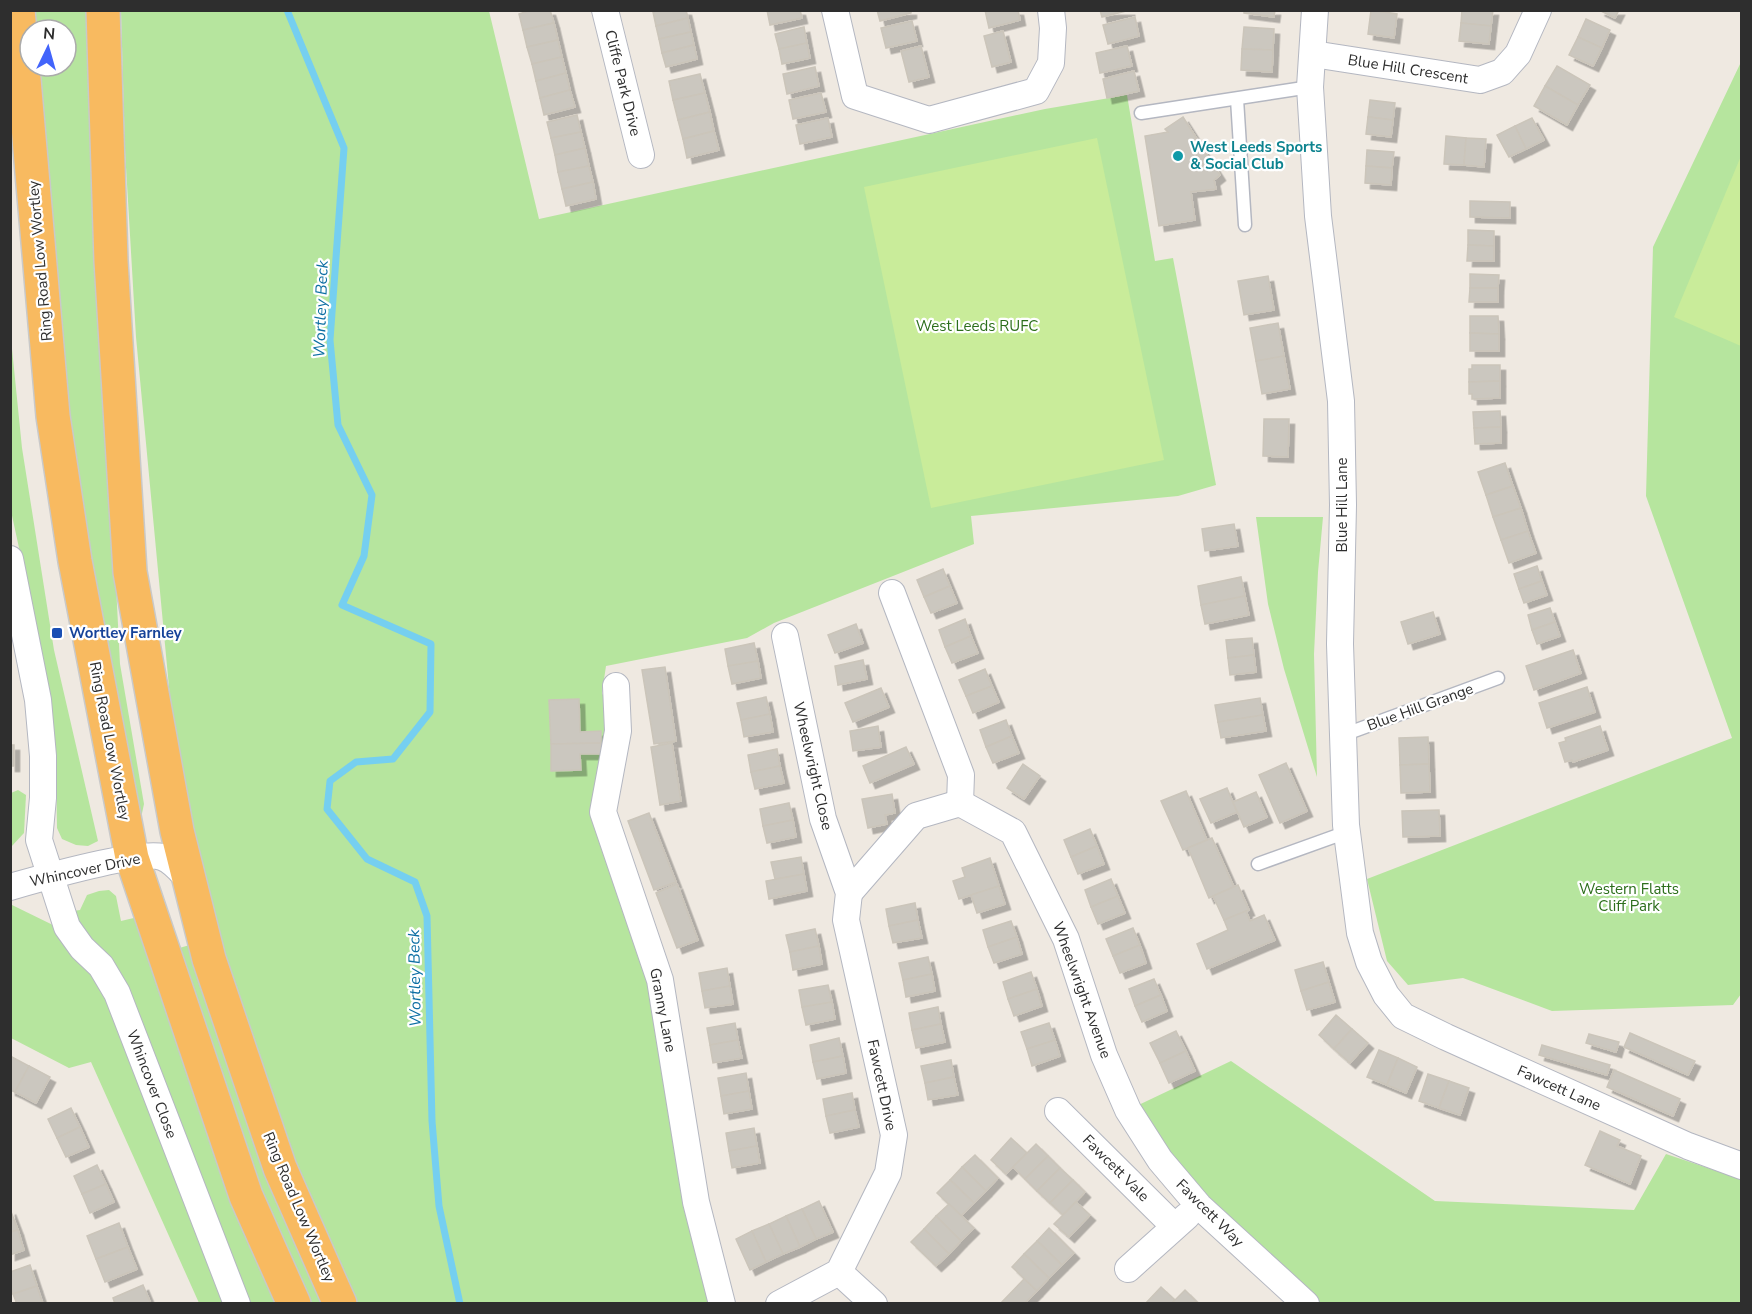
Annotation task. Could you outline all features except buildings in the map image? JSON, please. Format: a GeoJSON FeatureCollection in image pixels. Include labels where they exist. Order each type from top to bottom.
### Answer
{"type":"FeatureCollection","features":[{"type":"Feature","properties":{"kind":"highway","name":"Ring Road Low Wortley"},"geometry":{"type":"LineString","coordinates":[[18,10],[53,416],[75,561],[132,858],[246,1197],[294,1304]]}},
{"type":"Feature","properties":{"kind":"highway","name":"Ring Road Low Wortley"},"geometry":{"type":"LineString","coordinates":[[103,10],[111,261],[130,572],[168,786],[187,878],[209,959],[280,1168],[340,1304]]}},
{"type":"Feature","properties":{"kind":"highway"},"geometry":{"type":"LineString","coordinates":[[132,858],[150,835],[168,786]]}},
{"type":"Feature","properties":{"kind":"street","name":"Cliffe Park Drive"},"geometry":{"type":"LineString","coordinates":[[605,10],[641,155]]}},
{"type":"Feature","properties":{"kind":"street"},"geometry":{"type":"LineString","coordinates":[[835,10],[855,96],[929,120],[1036,91],[1051,63],[1052,10]]}},
{"type":"Feature","properties":{"kind":"street","name":"Blue Hill Lane"},"geometry":{"type":"LineString","coordinates":[[1315,10],[1310,87],[1317,216],[1341,401],[1343,505],[1340,644],[1347,832],[1360,933],[1369,962],[1386,995]]}},
{"type":"Feature","properties":{"kind":"street","name":"Blue Hill Crescent"},"geometry":{"type":"LineString","coordinates":[[1313,54],[1480,80],[1502,72],[1518,54],[1538,10]]}},
{"type":"Feature","properties":{"kind":"street","name":"Whincover Close"},"geometry":{"type":"LineString","coordinates":[[10,559],[38,700],[43,756],[43,798],[39,840],[67,927],[82,948],[101,966],[117,993],[237,1304]]}},
{"type":"Feature","properties":{"kind":"street"},"geometry":{"type":"LineString","coordinates":[[849,893],[916,816],[960,803],[961,775],[892,593]]}},
{"type":"Feature","properties":{"kind":"street","name":"Wheelwright Close"},"geometry":{"type":"LineString","coordinates":[[785,636],[823,819],[849,893]]}},
{"type":"Feature","properties":{"kind":"street","name":"Granny Lane"},"geometry":{"type":"LineString","coordinates":[[616,686],[618,731],[603,812],[660,980],[696,1202],[722,1304]]}},
{"type":"Feature","properties":{"kind":"street","name":"Wheelwright Avenue"},"geometry":{"type":"LineString","coordinates":[[960,803],[1013,832],[1066,939],[1104,1055],[1128,1110]]}},
{"type":"Feature","properties":{"kind":"street","name":"Whincover Drive"},"geometry":{"type":"LineString","coordinates":[[10,887],[132,858],[160,856],[173,862],[187,878]]}},
{"type":"Feature","properties":{"kind":"street","name":"Fawcett Drive"},"geometry":{"type":"LineString","coordinates":[[839,1272],[888,1173],[894,1135],[846,920],[849,893]]}},
{"type":"Feature","properties":{"kind":"street","name":"Fawcett Lane"},"geometry":{"type":"LineString","coordinates":[[1386,995],[1403,1016],[1446,1037],[1688,1146],[1742,1166]]}},
{"type":"Feature","properties":{"kind":"street","name":"Fawcett Way"},"geometry":{"type":"LineString","coordinates":[[1128,1110],[1160,1160],[1199,1206],[1304,1303]]}},
{"type":"Feature","properties":{"kind":"street","name":"Fawcett Vale"},"geometry":{"type":"LineString","coordinates":[[1058,1111],[1174,1226]]}},
{"type":"Feature","properties":{"kind":"street"},"geometry":{"type":"LineString","coordinates":[[1128,1269],[1199,1206]]}},
{"type":"Feature","properties":{"kind":"street"},"geometry":{"type":"LineString","coordinates":[[779,1304],[839,1272],[874,1304]]}},
{"type":"Feature","properties":{"kind":"lane"},"geometry":{"type":"LineString","coordinates":[[1141,113],[1310,87]]}},
{"type":"Feature","properties":{"kind":"lane"},"geometry":{"type":"LineString","coordinates":[[1237,99],[1245,225]]}},
{"type":"Feature","properties":{"kind":"lane","name":"Blue Hill Grange"},"geometry":{"type":"LineString","coordinates":[[1343,735],[1497,678]]}},
{"type":"Feature","properties":{"kind":"lane"},"geometry":{"type":"LineString","coordinates":[[1258,864],[1347,832]]}},
{"type":"Feature","properties":{"kind":"green space"},"geometry":{"type":"Polygon","coordinates":[[[34,11],[87,11],[120,664],[144,804],[141,818],[76,501],[39,78],[78,78],[78,18],[35,18],[34,11]]]}},
{"type":"Feature","properties":{"kind":"green space","name":"West Leeds RUFC"},"geometry":{"type":"Polygon","coordinates":[[[121,11],[489,11],[539,219],[1045,109],[1127,95],[1155,261],[1173,258],[1216,485],[1178,496],[971,516],[974,544],[774,623],[747,638],[606,666],[602,693],[618,731],[603,812],[660,980],[722,1303],[340,1303],[187,878],[136,337],[125,150],[121,11]]]}},
{"type":"Feature","properties":{"kind":"green space","name":"Western Flatts Cliff Park"},"geometry":{"type":"Polygon","coordinates":[[[1741,62],[1741,994],[1733,1005],[1552,1011],[1463,978],[1408,985],[1387,961],[1367,879],[1732,738],[1646,496],[1653,247],[1741,62]]]}},
{"type":"Feature","properties":{"kind":"green space","name":"West Leeds RUFC"},"geometry":{"type":"Polygon","coordinates":[[[1097,138],[1164,460],[931,508],[864,187],[1097,138]]]}},
{"type":"Feature","properties":{"kind":"green space"},"geometry":{"type":"Polygon","coordinates":[[[1741,156],[1741,346],[1674,317],[1741,156]]]}},
{"type":"Feature","properties":{"kind":"green space"},"geometry":{"type":"Polygon","coordinates":[[[10,329],[22,448],[54,650],[98,841],[88,846],[76,845],[62,839],[57,828],[56,767],[51,766],[26,580],[11,511],[10,329]]]}},
{"type":"Feature","properties":{"kind":"green space"},"geometry":{"type":"Polygon","coordinates":[[[1256,517],[1323,517],[1314,654],[1317,777],[1284,669],[1268,604],[1256,517]]]}},
{"type":"Feature","properties":{"kind":"green space"},"geometry":{"type":"Polygon","coordinates":[[[18,790],[26,795],[24,833],[11,847],[11,793],[18,790]]]}},
{"type":"Feature","properties":{"kind":"green space"},"geometry":{"type":"Polygon","coordinates":[[[109,890],[116,896],[121,921],[138,917],[156,982],[185,1068],[277,1303],[250,1303],[217,1221],[73,911],[80,910],[87,895],[109,890]]]}},
{"type":"Feature","properties":{"kind":"green space"},"geometry":{"type":"Polygon","coordinates":[[[10,906],[57,927],[98,978],[227,1303],[199,1303],[91,1062],[69,1068],[11,1038],[10,906]]]}},
{"type":"Feature","properties":{"kind":"green space"},"geometry":{"type":"Polygon","coordinates":[[[193,944],[264,1159],[322,1303],[306,1303],[251,1162],[176,949],[193,944]]]}},
{"type":"Feature","properties":{"kind":"green space"},"geometry":{"type":"Polygon","coordinates":[[[1231,1061],[1435,1201],[1634,1210],[1666,1154],[1741,1179],[1741,1303],[1306,1303],[1128,1110],[1231,1061]]]}},
{"type":"Feature","properties":{"kind":"waterway","name":"Wortley Beck"},"geometry":{"type":"LineString","coordinates":[[287,10],[344,148],[330,340],[338,425],[372,495],[364,556],[342,605],[431,644],[430,712],[393,759],[356,762],[330,781],[327,809],[367,859],[415,882],[427,916],[432,1121],[439,1206],[460,1304]]}},
{"type":"Feature","properties":{"kind":"place","name":"West Leeds Sports & Social Club"},"geometry":{"type":"Point","coordinates":[1178,156]}},
{"type":"Feature","properties":{"kind":"place","name":"Wortley Farnley"},"geometry":{"type":"Point","coordinates":[57,633]}}]}
